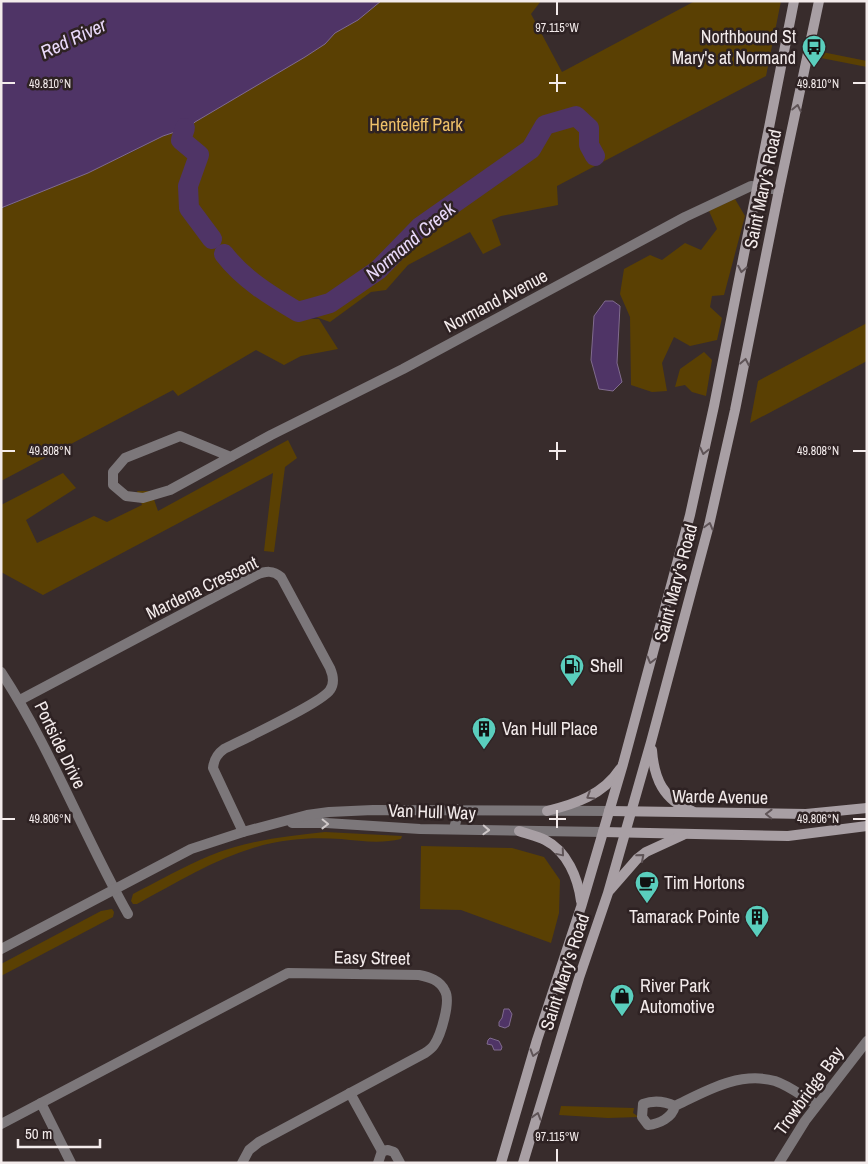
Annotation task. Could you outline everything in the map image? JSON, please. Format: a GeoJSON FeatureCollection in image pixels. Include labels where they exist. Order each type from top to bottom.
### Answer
{"type":"FeatureCollection","features":[{"type":"Feature","properties":{"kind":"main road","name":"Saint Mary’s Road"},"geometry":{"type":"LineString","coordinates":[[501,1163],[535,1049],[581,907],[623,764],[690,515],[714,406],[794,1]]}},
{"type":"Feature","properties":{"kind":"main road","name":"Saint Mary’s Road"},"geometry":{"type":"LineString","coordinates":[[523,1163],[579,978],[608,893],[651,742],[711,517],[735,410],[819,1]]}},
{"type":"Feature","properties":{"kind":"main road"},"geometry":{"type":"LineString","coordinates":[[651,742],[654,769],[660,786],[678,805],[697,812]]}},
{"type":"Feature","properties":{"kind":"main road"},"geometry":{"type":"LineString","coordinates":[[547,811],[573,804],[591,796],[616,775],[623,764]]}},
{"type":"Feature","properties":{"kind":"main road","name":"Warde Avenue"},"geometry":{"type":"LineString","coordinates":[[609,812],[806,814],[867,808]]}},
{"type":"Feature","properties":{"kind":"main road"},"geometry":{"type":"LineString","coordinates":[[603,832],[788,836],[832,832],[867,826]]}},
{"type":"Feature","properties":{"kind":"main road"},"geometry":{"type":"LineString","coordinates":[[519,831],[544,839],[560,851],[575,876],[581,907]]}},
{"type":"Feature","properties":{"kind":"main road"},"geometry":{"type":"LineString","coordinates":[[608,893],[637,859],[646,852],[688,834]]}},
{"type":"Feature","properties":{"kind":"street","name":"Normand Avenue"},"geometry":{"type":"LineString","coordinates":[[231,457],[180,436],[125,458],[113,472],[113,486],[126,496],[143,498],[170,490],[403,369],[685,217],[751,186],[779,190]]}},
{"type":"Feature","properties":{"kind":"street","name":"Mardena Crescent"},"geometry":{"type":"LineString","coordinates":[[20,700],[256,575],[270,571],[276,573],[281,577],[330,668],[332,686],[330,691],[315,702],[217,754],[213,768],[243,832]]}},
{"type":"Feature","properties":{"kind":"street","name":"Portside Drive"},"geometry":{"type":"LineString","coordinates":[[1,672],[20,700],[128,914]]}},
{"type":"Feature","properties":{"kind":"street","name":"Van Hull Way"},"geometry":{"type":"LineString","coordinates":[[1,949],[192,849],[243,832],[307,815],[338,811],[460,809],[573,811]]}},
{"type":"Feature","properties":{"kind":"street"},"geometry":{"type":"LineString","coordinates":[[454,829],[460,809]]}},
{"type":"Feature","properties":{"kind":"street","name":"Warde Avenue"},"geometry":{"type":"LineString","coordinates":[[573,811],[609,812]]}},
{"type":"Feature","properties":{"kind":"street","name":"Van Hull Way"},"geometry":{"type":"LineString","coordinates":[[276,823],[603,832]]}},
{"type":"Feature","properties":{"kind":"street","name":"Easy Street"},"geometry":{"type":"LineString","coordinates":[[1,1124],[288,973],[419,975],[432,978],[439,983],[445,990],[447,1004],[438,1036],[434,1044],[425,1053],[259,1142],[249,1150],[242,1163]]}},
{"type":"Feature","properties":{"kind":"street","name":"Trowbridge Bay"},"geometry":{"type":"LineString","coordinates":[[779,1163],[792,1138],[816,1104],[867,1041]]}},
{"type":"Feature","properties":{"kind":"street"},"geometry":{"type":"LineString","coordinates":[[675,1106],[725,1083],[752,1078],[776,1082],[816,1104]]}},
{"type":"Feature","properties":{"kind":"street"},"geometry":{"type":"LineString","coordinates":[[350,1094],[382,1151],[378,1163]]}},
{"type":"Feature","properties":{"kind":"street"},"geometry":{"type":"LineString","coordinates":[[41,1103],[71,1163]]}},
{"type":"Feature","properties":{"kind":"street"},"geometry":{"type":"LineString","coordinates":[[382,1151],[394,1152],[400,1163]]}},
{"type":"Feature","properties":{"kind":"green space","name":"Henteleff Park"},"geometry":{"type":"Polygon","coordinates":[[[381,1],[541,1],[531,14],[562,72],[695,1],[781,1],[766,76],[557,186],[558,205],[501,216],[492,220],[501,245],[483,254],[470,232],[408,265],[386,290],[371,292],[330,322],[313,316],[306,319],[319,319],[338,349],[301,356],[284,365],[256,350],[178,396],[173,390],[1,481],[1,209],[132,152],[163,136],[190,127],[308,48],[325,44],[335,33],[358,20],[381,1]]]}},
{"type":"Feature","properties":{"kind":"green space"},"geometry":{"type":"Polygon","coordinates":[[[822,52],[867,61],[867,67],[821,58],[822,52]]]}},
{"type":"Feature","properties":{"kind":"green space"},"geometry":{"type":"Polygon","coordinates":[[[735,199],[745,216],[724,295],[712,296],[710,307],[722,318],[717,340],[690,346],[674,337],[662,363],[667,391],[652,392],[631,385],[630,317],[620,294],[624,269],[650,255],[662,260],[685,243],[701,250],[717,229],[709,211],[735,199]]]}},
{"type":"Feature","properties":{"kind":"green space"},"geometry":{"type":"Polygon","coordinates":[[[867,323],[867,361],[750,423],[758,381],[867,323]]]}},
{"type":"Feature","properties":{"kind":"green space"},"geometry":{"type":"Polygon","coordinates":[[[704,352],[712,360],[706,396],[692,392],[685,385],[675,387],[680,369],[704,352]]]}},
{"type":"Feature","properties":{"kind":"green space"},"geometry":{"type":"Polygon","coordinates":[[[288,440],[297,458],[285,467],[274,552],[264,551],[273,473],[43,595],[1,572],[1,505],[63,473],[76,488],[26,520],[37,543],[94,516],[107,522],[142,505],[137,491],[151,491],[158,511],[288,440]]]}},
{"type":"Feature","properties":{"kind":"green space"},"geometry":{"type":"Polygon","coordinates":[[[325,832],[402,836],[401,839],[371,842],[316,838],[270,843],[211,864],[137,904],[133,904],[131,901],[133,894],[209,856],[237,846],[295,835],[325,832]]]}},
{"type":"Feature","properties":{"kind":"green space"},"geometry":{"type":"Polygon","coordinates":[[[421,846],[512,848],[544,857],[560,880],[559,913],[551,943],[461,910],[420,909],[421,846]]]}},
{"type":"Feature","properties":{"kind":"green space"},"geometry":{"type":"Polygon","coordinates":[[[112,909],[114,912],[113,917],[1,976],[1,964],[101,911],[112,909]]]}},
{"type":"Feature","properties":{"kind":"green space"},"geometry":{"type":"Polygon","coordinates":[[[561,1106],[634,1108],[633,1113],[639,1117],[608,1118],[559,1115],[561,1106]]]}},
{"type":"Feature","properties":{"kind":"water","name":"Red River"},"geometry":{"type":"Polygon","coordinates":[[[1,1],[381,1],[358,20],[335,33],[325,44],[195,122],[190,127],[163,136],[88,173],[1,208],[1,1]]]}},
{"type":"Feature","properties":{"kind":"water"},"geometry":{"type":"Polygon","coordinates":[[[605,301],[613,301],[620,306],[617,363],[622,382],[613,391],[599,389],[591,360],[594,316],[605,301]]]}},
{"type":"Feature","properties":{"kind":"water"},"geometry":{"type":"Polygon","coordinates":[[[504,1009],[509,1009],[512,1014],[509,1026],[505,1028],[499,1026],[504,1009]]]}},
{"type":"Feature","properties":{"kind":"water"},"geometry":{"type":"Polygon","coordinates":[[[490,1038],[499,1041],[502,1047],[501,1050],[494,1050],[492,1045],[487,1044],[490,1038]]]}},
{"type":"Feature","properties":{"kind":"waterway","name":"Normand Creek"},"geometry":{"type":"LineString","coordinates":[[224,254],[249,279],[298,312],[330,303],[378,270],[420,227],[531,149],[545,125],[576,116],[589,128],[589,145],[595,156]]}},
{"type":"Feature","properties":{"kind":"waterway","name":"Normand Creek"},"geometry":{"type":"LineString","coordinates":[[185,128],[181,140],[199,155],[188,186],[189,208],[212,239]]}},
{"type":"Feature","properties":{"kind":"place","name":"Northbound St Mary's at Normand"},"geometry":{"type":"Point","coordinates":[814,68]}},
{"type":"Feature","properties":{"kind":"place","name":"Shell"},"geometry":{"type":"Point","coordinates":[572,687]}},
{"type":"Feature","properties":{"kind":"place","name":"Van Hull Place"},"geometry":{"type":"Point","coordinates":[484,750]}},
{"type":"Feature","properties":{"kind":"place","name":"Tim Hortons"},"geometry":{"type":"Point","coordinates":[647,904]}},
{"type":"Feature","properties":{"kind":"place","name":"Tamarack Pointe"},"geometry":{"type":"Point","coordinates":[757,938]}},
{"type":"Feature","properties":{"kind":"place","name":"River Park Automotive"},"geometry":{"type":"Point","coordinates":[622,1017]}}]}
